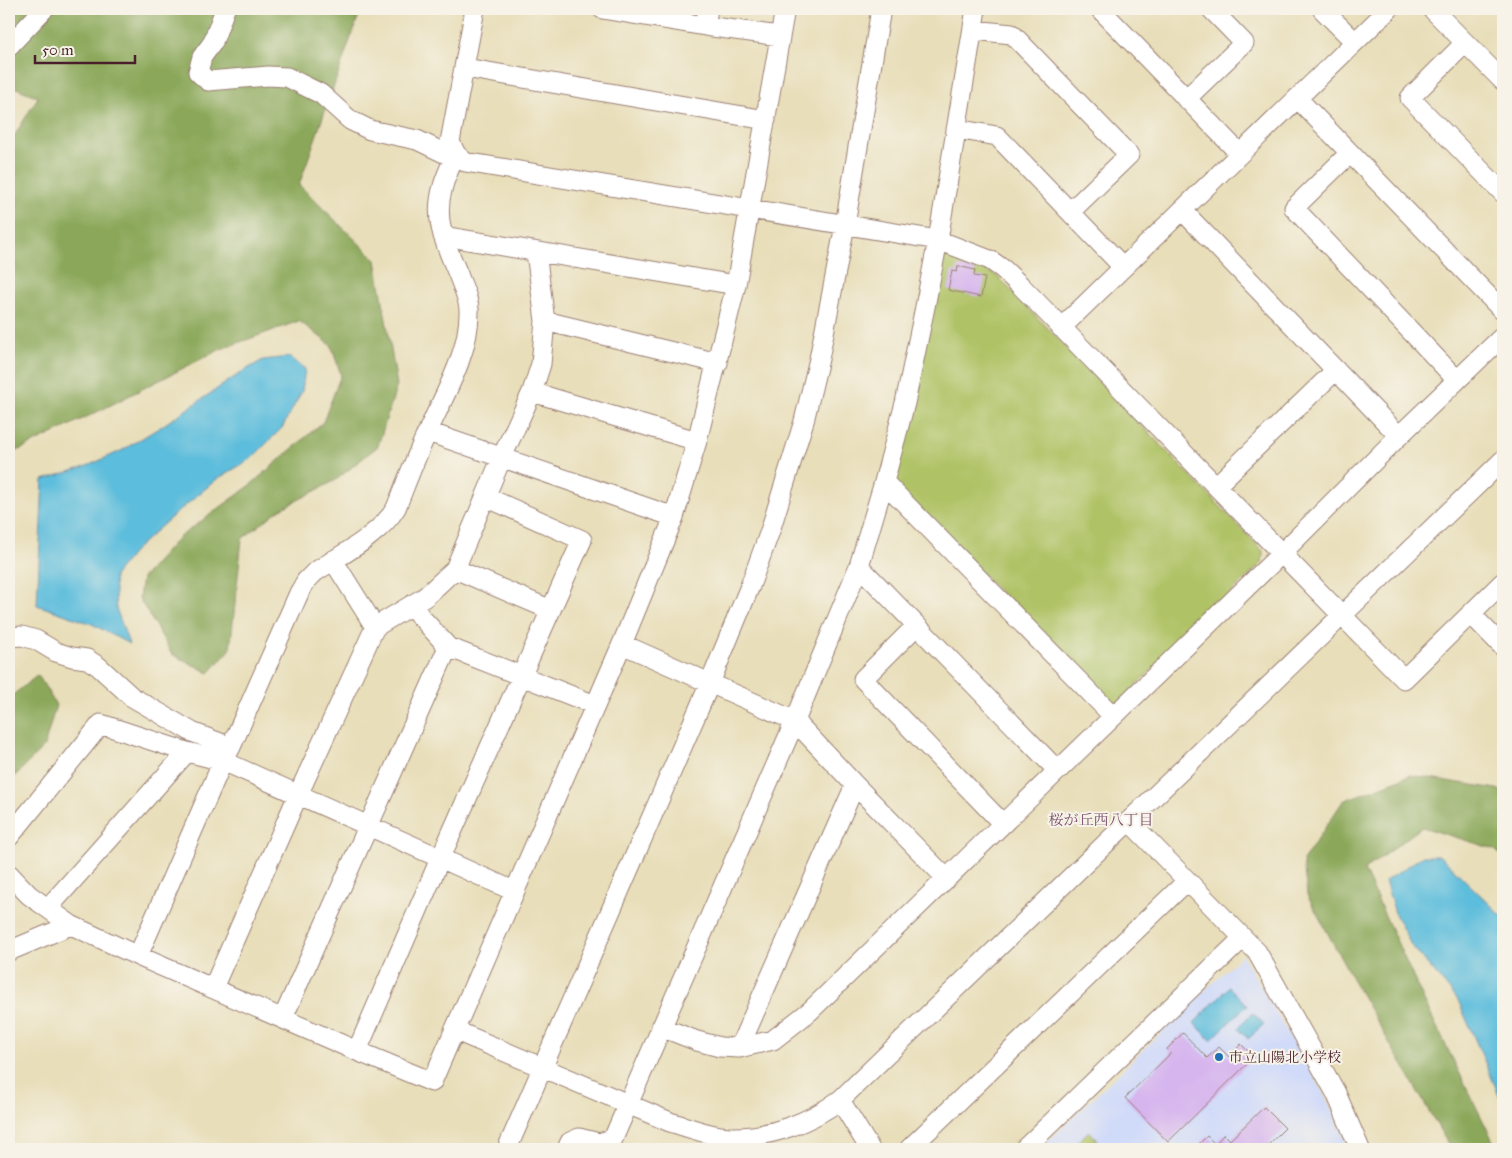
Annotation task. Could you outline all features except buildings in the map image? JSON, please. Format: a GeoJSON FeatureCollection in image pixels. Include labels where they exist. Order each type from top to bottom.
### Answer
{"type":"FeatureCollection","features":[{"type":"Feature","properties":{"kind":"street"},"geometry":{"type":"LineString","coordinates":[[9,46],[44,9]]}},
{"type":"Feature","properties":{"kind":"street"},"geometry":{"type":"LineString","coordinates":[[225,9],[213,42],[202,57],[198,72],[208,80],[268,76],[287,77],[321,94],[350,120],[370,130],[417,140],[444,153],[456,154]]}},
{"type":"Feature","properties":{"kind":"street"},"geometry":{"type":"LineString","coordinates":[[475,9],[450,142],[456,154],[465,162],[938,240],[990,260],[1003,269],[1404,679],[1503,582]]}},
{"type":"Feature","properties":{"kind":"street"},"geometry":{"type":"LineString","coordinates":[[602,9],[706,18],[780,36]]}},
{"type":"Feature","properties":{"kind":"street"},"geometry":{"type":"LineString","coordinates":[[9,874],[29,895],[70,924],[138,956],[432,1082],[596,705],[674,517],[698,441],[736,285],[785,9]]}},
{"type":"Feature","properties":{"kind":"street"},"geometry":{"type":"LineString","coordinates":[[507,1149],[710,683],[750,586],[770,531],[804,421],[819,359],[845,225],[881,9]]}},
{"type":"Feature","properties":{"kind":"street"},"geometry":{"type":"LineString","coordinates":[[567,1149],[570,1142],[579,1138],[598,1143],[613,1139],[795,721],[859,566],[905,403],[938,240],[976,9]]}},
{"type":"Feature","properties":{"kind":"street"},"geometry":{"type":"LineString","coordinates":[[1100,9],[1240,154]]}},
{"type":"Feature","properties":{"kind":"street"},"geometry":{"type":"LineString","coordinates":[[1186,99],[1244,43],[1211,9]]}},
{"type":"Feature","properties":{"kind":"street"},"geometry":{"type":"LineString","coordinates":[[1322,9],[1355,42]]}},
{"type":"Feature","properties":{"kind":"street"},"geometry":{"type":"LineString","coordinates":[[1061,328],[1389,9]]}},
{"type":"Feature","properties":{"kind":"street"},"geometry":{"type":"LineString","coordinates":[[1432,9],[1503,81]]}},
{"type":"Feature","properties":{"kind":"street"},"geometry":{"type":"LineString","coordinates":[[973,30],[1012,34],[1129,155],[1071,212]]}},
{"type":"Feature","properties":{"kind":"street"},"geometry":{"type":"LineString","coordinates":[[1465,43],[1410,98],[1503,192]]}},
{"type":"Feature","properties":{"kind":"street"},"geometry":{"type":"LineString","coordinates":[[465,68],[766,120]]}},
{"type":"Feature","properties":{"kind":"street"},"geometry":{"type":"LineString","coordinates":[[1297,98],[1503,311]]}},
{"type":"Feature","properties":{"kind":"street"},"geometry":{"type":"LineString","coordinates":[[956,129],[997,136],[1123,267]]}},
{"type":"Feature","properties":{"kind":"street"},"geometry":{"type":"LineString","coordinates":[[1350,153],[1294,208],[1457,380]]}},
{"type":"Feature","properties":{"kind":"street"},"geometry":{"type":"LineString","coordinates":[[138,956],[299,593],[306,581],[315,572],[379,529],[389,520],[396,508],[466,344],[470,312],[443,236],[438,207],[443,185],[456,154]]}},
{"type":"Feature","properties":{"kind":"street"},"geometry":{"type":"LineString","coordinates":[[1182,210],[1399,436]]}},
{"type":"Feature","properties":{"kind":"street"},"geometry":{"type":"LineString","coordinates":[[443,236],[736,285]]}},
{"type":"Feature","properties":{"kind":"street"},"geometry":{"type":"LineString","coordinates":[[212,988],[375,627],[426,597],[455,569],[502,457],[532,392],[541,364],[545,321],[536,252]]}},
{"type":"Feature","properties":{"kind":"street"},"geometry":{"type":"LineString","coordinates":[[545,321],[718,363]]}},
{"type":"Feature","properties":{"kind":"street"},"geometry":{"type":"LineString","coordinates":[[661,1027],[704,1044],[720,1048],[739,1048],[773,1040],[810,1010],[1503,336]]}},
{"type":"Feature","properties":{"kind":"street"},"geometry":{"type":"LineString","coordinates":[[1216,486],[1336,370]]}},
{"type":"Feature","properties":{"kind":"street"},"geometry":{"type":"LineString","coordinates":[[532,392],[698,441]]}},
{"type":"Feature","properties":{"kind":"street"},"geometry":{"type":"LineString","coordinates":[[428,432],[674,517]]}},
{"type":"Feature","properties":{"kind":"street"},"geometry":{"type":"LineString","coordinates":[[454,1030],[670,1122],[702,1132],[734,1137],[768,1133],[823,1113],[840,1100],[1130,822],[1503,460]]}},
{"type":"Feature","properties":{"kind":"street"},"geometry":{"type":"LineString","coordinates":[[884,482],[1113,716]]}},
{"type":"Feature","properties":{"kind":"street"},"geometry":{"type":"LineString","coordinates":[[357,1051],[582,540],[486,498]]}},
{"type":"Feature","properties":{"kind":"street"},"geometry":{"type":"LineString","coordinates":[[333,560],[375,627]]}},
{"type":"Feature","properties":{"kind":"street"},"geometry":{"type":"LineString","coordinates":[[859,566],[1057,770]]}},
{"type":"Feature","properties":{"kind":"street"},"geometry":{"type":"LineString","coordinates":[[455,569],[551,610]]}},
{"type":"Feature","properties":{"kind":"street"},"geometry":{"type":"LineString","coordinates":[[411,606],[448,647],[596,705]]}},
{"type":"Feature","properties":{"kind":"street"},"geometry":{"type":"LineString","coordinates":[[1471,614],[1503,647]]}},
{"type":"Feature","properties":{"kind":"street"},"geometry":{"type":"LineString","coordinates":[[916,626],[862,680],[1003,824]]}},
{"type":"Feature","properties":{"kind":"street"},"geometry":{"type":"LineString","coordinates":[[9,637],[22,636],[36,640],[56,652],[87,659],[98,666],[132,696],[298,795],[514,892]]}},
{"type":"Feature","properties":{"kind":"street"},"geometry":{"type":"LineString","coordinates":[[622,644],[795,721],[946,878]]}},
{"type":"Feature","properties":{"kind":"street"},"geometry":{"type":"LineString","coordinates":[[283,1018],[448,647]]}},
{"type":"Feature","properties":{"kind":"street"},"geometry":{"type":"LineString","coordinates":[[9,837],[101,724],[187,752],[227,754]]}},
{"type":"Feature","properties":{"kind":"street"},"geometry":{"type":"LineString","coordinates":[[48,908],[187,752]]}},
{"type":"Feature","properties":{"kind":"street"},"geometry":{"type":"LineString","coordinates":[[739,1048],[855,785]]}},
{"type":"Feature","properties":{"kind":"street"},"geometry":{"type":"LineString","coordinates":[[1130,822],[1257,952],[1336,1093],[1360,1149]]}},
{"type":"Feature","properties":{"kind":"street"},"geometry":{"type":"LineString","coordinates":[[908,1149],[1187,881]]}},
{"type":"Feature","properties":{"kind":"street"},"geometry":{"type":"LineString","coordinates":[[9,951],[70,924]]}},
{"type":"Feature","properties":{"kind":"street"},"geometry":{"type":"LineString","coordinates":[[1024,1149],[1243,938]]}},
{"type":"Feature","properties":{"kind":"street"},"geometry":{"type":"LineString","coordinates":[[840,1100],[870,1149]]}},
{"type":"Feature","properties":{"kind":"shaded area","name":"市立山陽北小学校"},"geometry":{"type":"Polygon","coordinates":[[[1242,955],[1317,1082],[1334,1114],[1349,1149],[1040,1149],[1242,955]]]}},
{"type":"Feature","properties":{"kind":"green space"},"geometry":{"type":"Polygon","coordinates":[[[9,9],[361,9],[299,185],[376,260],[397,385],[378,446],[336,480],[279,510],[242,539],[230,650],[209,673],[172,654],[139,598],[142,578],[178,538],[248,487],[323,422],[341,375],[331,345],[299,321],[221,349],[9,455],[9,142],[38,97],[9,85],[9,9]]]}},
{"type":"Feature","properties":{"kind":"green space"},"geometry":{"type":"Polygon","coordinates":[[[945,254],[969,260],[997,276],[1263,551],[1262,563],[1119,702],[1107,702],[896,486],[893,476],[945,254]]]}},
{"type":"Feature","properties":{"kind":"green space"},"geometry":{"type":"Polygon","coordinates":[[[38,675],[56,705],[44,747],[9,782],[9,698],[38,675]]]}},
{"type":"Feature","properties":{"kind":"green space"},"geometry":{"type":"Polygon","coordinates":[[[1411,775],[1497,789],[1503,792],[1503,857],[1494,849],[1422,827],[1364,870],[1426,1005],[1497,1149],[1451,1149],[1353,980],[1307,895],[1303,861],[1343,801],[1411,775]]]}},
{"type":"Feature","properties":{"kind":"green space"},"geometry":{"type":"Polygon","coordinates":[[[1089,1131],[1106,1149],[1070,1149],[1089,1131]]]}},
{"type":"Feature","properties":{"kind":"water"},"geometry":{"type":"Polygon","coordinates":[[[289,357],[305,369],[302,391],[282,428],[251,459],[217,479],[167,521],[136,549],[114,576],[116,608],[129,644],[92,624],[37,605],[43,480],[85,467],[121,451],[263,360],[289,357]]]}},
{"type":"Feature","properties":{"kind":"water"},"geometry":{"type":"Polygon","coordinates":[[[1423,856],[1440,856],[1503,917],[1503,1104],[1458,1000],[1411,945],[1396,916],[1385,881],[1423,856]]]}},
{"type":"Feature","properties":{"kind":"water"},"geometry":{"type":"Polygon","coordinates":[[[1229,987],[1247,1005],[1211,1040],[1194,1023],[1229,987]]]}},
{"type":"Feature","properties":{"kind":"water"},"geometry":{"type":"Polygon","coordinates":[[[1253,1013],[1264,1024],[1248,1039],[1238,1028],[1253,1013]]]}},
{"type":"Feature","properties":{"kind":"place","name":"市立山陽北小学校"},"geometry":{"type":"Point","coordinates":[1219,1057]}},
{"type":"Feature","properties":{"kind":"district","name":"桜が丘西八丁目"},"geometry":{"type":"Point","coordinates":[1101,820]}}]}
